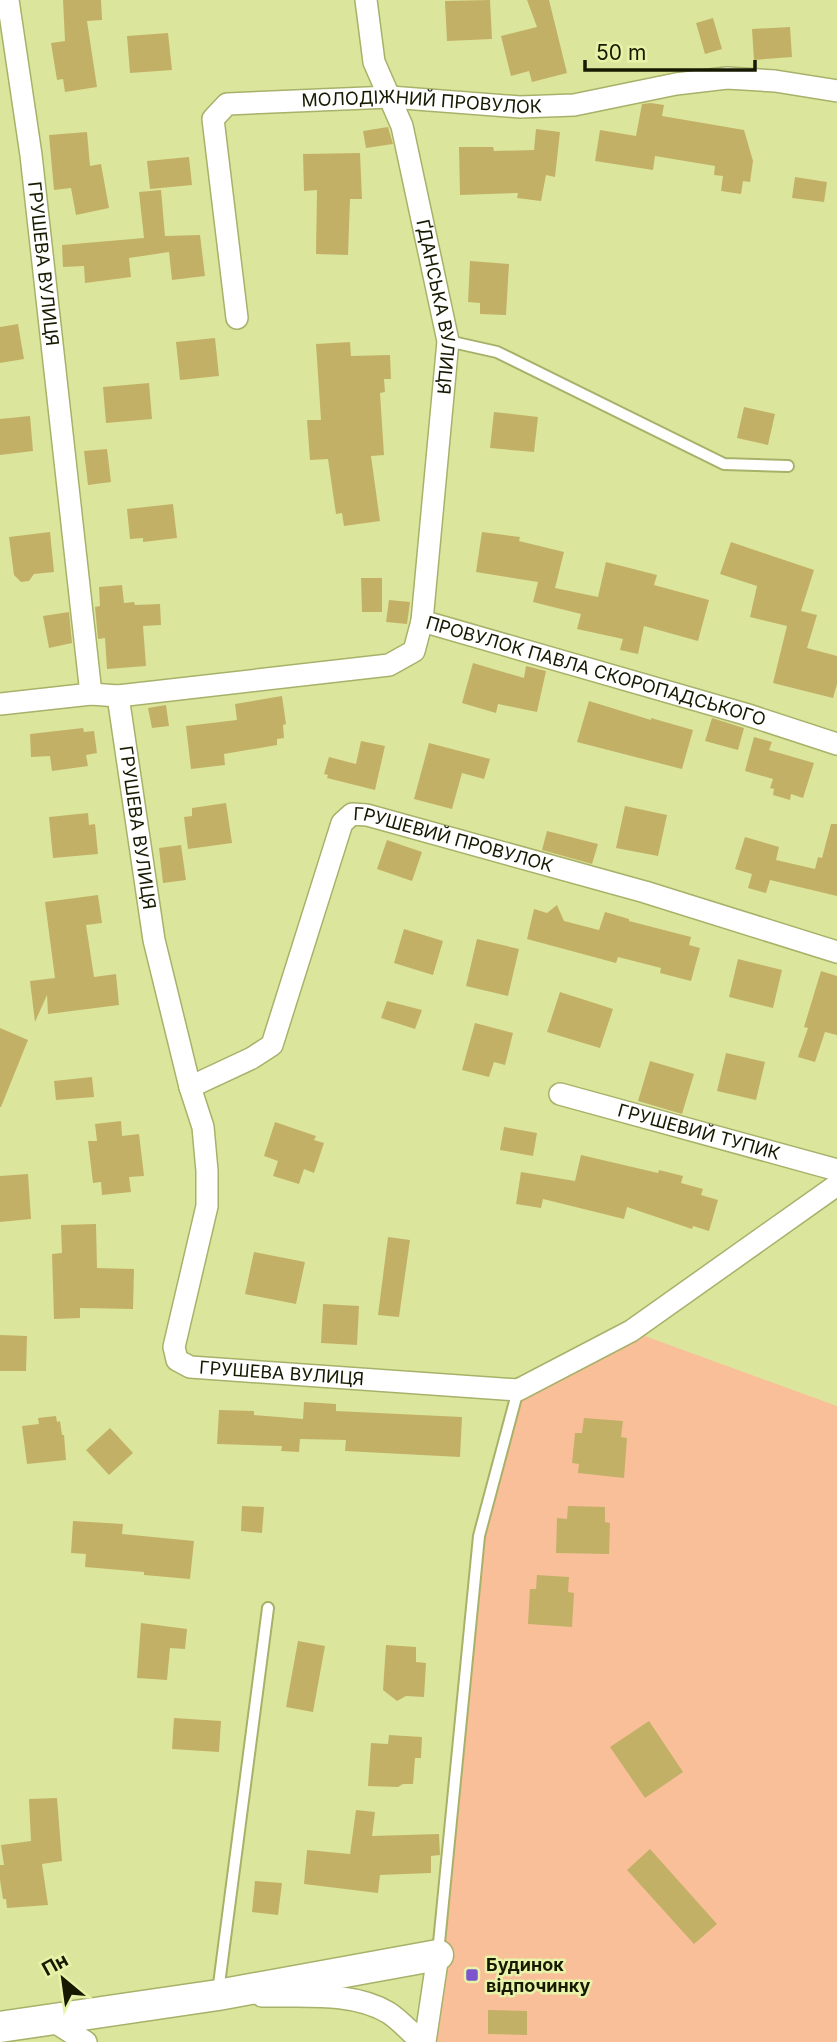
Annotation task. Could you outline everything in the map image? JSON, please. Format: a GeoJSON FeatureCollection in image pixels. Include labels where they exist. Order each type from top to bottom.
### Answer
{"type":"FeatureCollection","features":[{"type":"Feature","properties":{"kind":"street","name":"ГРУШЕВА ВУЛИЦЯ"},"geometry":{"type":"LineString","coordinates":[[8,0],[31,155],[91,694]]}},
{"type":"Feature","properties":{"kind":"street","name":"ҐДАНСЬКА ВУЛИЦЯ"},"geometry":{"type":"LineString","coordinates":[[366,0],[374,62],[402,126],[449,341],[422,621]]}},
{"type":"Feature","properties":{"kind":"street","name":"МОЛОДІЖНИЙ ПРОВУЛОК"},"geometry":{"type":"LineString","coordinates":[[237,318],[213,119],[227,104],[390,97],[520,107],[574,105],[676,84],[727,78],[775,81],[837,91]]}},
{"type":"Feature","properties":{"kind":"street","name":"ПРОВУЛОК ПАВЛА СКОРОПАДСЬКОГО"},"geometry":{"type":"LineString","coordinates":[[0,704],[91,694],[118,696],[389,666],[414,651],[422,621],[837,744]]}},
{"type":"Feature","properties":{"kind":"street","name":"ГРУШЕВА ВУЛИЦЯ"},"geometry":{"type":"LineString","coordinates":[[118,696],[154,940],[190,1087],[203,1127],[207,1171],[206,1206],[174,1347],[177,1360],[190,1367],[518,1390]]}},
{"type":"Feature","properties":{"kind":"street","name":"ГРУШЕВИЙ ПРОВУЛОК"},"geometry":{"type":"LineString","coordinates":[[190,1087],[253,1058],[272,1045],[342,823],[352,814],[367,815],[645,892],[837,952]]}},
{"type":"Feature","properties":{"kind":"street","name":"ГРУШЕВИЙ ТУПИК"},"geometry":{"type":"LineString","coordinates":[[559,1094],[837,1170]]}},
{"type":"Feature","properties":{"kind":"street"},"geometry":{"type":"LineString","coordinates":[[518,1390],[631,1332],[837,1185]]}},
{"type":"Feature","properties":{"kind":"street"},"geometry":{"type":"LineString","coordinates":[[0,2027],[218,1995],[438,1955],[423,2042]]}},
{"type":"Feature","properties":{"kind":"street"},"geometry":{"type":"LineString","coordinates":[[218,1995],[338,1998],[362,2003],[391,2015],[423,2042]]}},
{"type":"Feature","properties":{"kind":"street"},"geometry":{"type":"LineString","coordinates":[[53,2021],[86,2042]]}},
{"type":"Feature","properties":{"kind":"lane"},"geometry":{"type":"LineString","coordinates":[[449,341],[497,352],[724,464],[788,466]]}},
{"type":"Feature","properties":{"kind":"lane"},"geometry":{"type":"LineString","coordinates":[[438,1955],[479,1536],[518,1390]]}},
{"type":"Feature","properties":{"kind":"lane"},"geometry":{"type":"LineString","coordinates":[[218,1995],[268,1608]]}},
{"type":"Feature","properties":{"kind":"shaded area"},"geometry":{"type":"Polygon","coordinates":[[[631,1331],[837,1406],[837,2042],[425,2042],[479,1536],[518,1390],[631,1331]]]}},
{"type":"Feature","properties":{"kind":"building"},"geometry":{"type":"Polygon","coordinates":[[[63,0],[101,0],[102,20],[87,21],[97,87],[65,92],[63,79],[57,80],[51,43],[65,41],[63,0]]]}},
{"type":"Feature","properties":{"kind":"building"},"geometry":{"type":"Polygon","coordinates":[[[490,0],[492,39],[447,41],[445,1],[490,0]]]}},
{"type":"Feature","properties":{"kind":"building"},"geometry":{"type":"Polygon","coordinates":[[[527,0],[549,0],[567,73],[532,82],[529,71],[511,76],[501,36],[537,27],[527,0]]]}},
{"type":"Feature","properties":{"kind":"building"},"geometry":{"type":"Polygon","coordinates":[[[713,18],[722,49],[705,54],[696,23],[713,18]]]}},
{"type":"Feature","properties":{"kind":"building"},"geometry":{"type":"Polygon","coordinates":[[[790,27],[792,57],[754,60],[752,29],[790,27]]]}},
{"type":"Feature","properties":{"kind":"building"},"geometry":{"type":"Polygon","coordinates":[[[168,33],[172,70],[130,73],[127,36],[168,33]]]}},
{"type":"Feature","properties":{"kind":"building"},"geometry":{"type":"Polygon","coordinates":[[[642,104],[664,105],[662,116],[744,130],[753,161],[750,182],[743,181],[741,194],[721,191],[723,176],[714,175],[715,166],[655,156],[653,170],[595,161],[600,130],[636,136],[642,104]]]}},
{"type":"Feature","properties":{"kind":"building"},"geometry":{"type":"Polygon","coordinates":[[[388,127],[393,144],[366,148],[363,131],[388,127]]]}},
{"type":"Feature","properties":{"kind":"building"},"geometry":{"type":"Polygon","coordinates":[[[536,129],[560,132],[555,177],[546,175],[541,201],[517,198],[518,193],[460,195],[459,147],[493,147],[494,151],[534,150],[536,129]]]}},
{"type":"Feature","properties":{"kind":"building"},"geometry":{"type":"Polygon","coordinates":[[[87,132],[90,166],[101,164],[109,208],[76,215],[71,188],[54,190],[49,135],[87,132]]]}},
{"type":"Feature","properties":{"kind":"building"},"geometry":{"type":"Polygon","coordinates":[[[360,153],[362,199],[350,199],[348,255],[316,254],[317,190],[304,191],[303,154],[360,153]]]}},
{"type":"Feature","properties":{"kind":"building"},"geometry":{"type":"Polygon","coordinates":[[[189,157],[192,185],[150,189],[147,161],[189,157]]]}},
{"type":"Feature","properties":{"kind":"building"},"geometry":{"type":"Polygon","coordinates":[[[795,177],[827,182],[824,202],[792,198],[795,177]]]}},
{"type":"Feature","properties":{"kind":"building"},"geometry":{"type":"Polygon","coordinates":[[[161,190],[165,236],[200,235],[205,276],[172,280],[169,252],[129,258],[131,277],[85,283],[84,266],[63,267],[62,245],[144,238],[139,192],[161,190]]]}},
{"type":"Feature","properties":{"kind":"building"},"geometry":{"type":"Polygon","coordinates":[[[470,261],[509,264],[506,315],[480,314],[480,303],[468,302],[470,261]]]}},
{"type":"Feature","properties":{"kind":"building"},"geometry":{"type":"Polygon","coordinates":[[[18,324],[24,359],[0,363],[0,327],[18,324]]]}},
{"type":"Feature","properties":{"kind":"building"},"geometry":{"type":"Polygon","coordinates":[[[215,338],[219,376],[180,380],[176,342],[215,338]]]}},
{"type":"Feature","properties":{"kind":"building"},"geometry":{"type":"Polygon","coordinates":[[[350,342],[351,356],[390,355],[391,379],[384,379],[385,392],[380,393],[384,455],[371,456],[380,521],[344,526],[342,513],[336,514],[328,459],[310,460],[307,420],[321,420],[316,344],[350,342]]]}},
{"type":"Feature","properties":{"kind":"building"},"geometry":{"type":"Polygon","coordinates":[[[149,383],[152,419],[106,423],[103,387],[149,383]]]}},
{"type":"Feature","properties":{"kind":"building"},"geometry":{"type":"Polygon","coordinates":[[[744,407],[775,414],[768,445],[737,438],[744,407]]]}},
{"type":"Feature","properties":{"kind":"building"},"geometry":{"type":"Polygon","coordinates":[[[494,412],[538,417],[534,452],[490,448],[494,412]]]}},
{"type":"Feature","properties":{"kind":"building"},"geometry":{"type":"Polygon","coordinates":[[[30,416],[33,451],[0,455],[0,419],[30,416]]]}},
{"type":"Feature","properties":{"kind":"building"},"geometry":{"type":"Polygon","coordinates":[[[107,449],[111,482],[88,485],[84,451],[107,449]]]}},
{"type":"Feature","properties":{"kind":"building"},"geometry":{"type":"Polygon","coordinates":[[[173,504],[177,538],[143,542],[143,538],[130,539],[127,509],[173,504]]]}},
{"type":"Feature","properties":{"kind":"building"},"geometry":{"type":"Polygon","coordinates":[[[50,532],[54,572],[34,574],[29,581],[21,582],[14,575],[9,537],[50,532]]]}},
{"type":"Feature","properties":{"kind":"building"},"geometry":{"type":"Polygon","coordinates":[[[482,532],[520,537],[519,541],[564,552],[555,588],[598,597],[606,562],[657,575],[654,585],[709,600],[698,641],[644,626],[638,654],[620,650],[623,639],[577,629],[581,614],[533,602],[538,582],[476,572],[482,532]]]}},
{"type":"Feature","properties":{"kind":"building"},"geometry":{"type":"Polygon","coordinates":[[[731,542],[814,570],[801,611],[817,615],[807,648],[837,656],[837,684],[833,698],[773,683],[787,626],[750,617],[757,586],[720,574],[731,542]]]}},
{"type":"Feature","properties":{"kind":"building"},"geometry":{"type":"Polygon","coordinates":[[[361,578],[382,578],[382,612],[362,612],[361,578]]]}},
{"type":"Feature","properties":{"kind":"building"},"geometry":{"type":"Polygon","coordinates":[[[122,585],[124,603],[160,604],[161,625],[143,626],[146,666],[107,669],[105,638],[98,639],[95,607],[100,606],[99,587],[122,585]]]}},
{"type":"Feature","properties":{"kind":"building"},"geometry":{"type":"Polygon","coordinates":[[[389,600],[410,602],[407,624],[386,622],[389,600]]]}},
{"type":"Feature","properties":{"kind":"building"},"geometry":{"type":"Polygon","coordinates":[[[69,612],[72,643],[49,648],[43,616],[69,612]]]}},
{"type":"Feature","properties":{"kind":"building"},"geometry":{"type":"Polygon","coordinates":[[[473,663],[524,678],[526,666],[546,671],[537,712],[498,704],[496,713],[462,703],[473,663]]]}},
{"type":"Feature","properties":{"kind":"building"},"geometry":{"type":"Polygon","coordinates":[[[282,696],[286,724],[283,725],[284,738],[277,739],[277,745],[224,754],[225,765],[191,769],[186,726],[237,720],[235,704],[282,696]]]}},
{"type":"Feature","properties":{"kind":"building"},"geometry":{"type":"Polygon","coordinates":[[[589,701],[693,730],[682,769],[577,742],[589,701]]]}},
{"type":"Feature","properties":{"kind":"building"},"geometry":{"type":"Polygon","coordinates":[[[166,705],[169,726],[152,728],[148,708],[166,705]]]}},
{"type":"Feature","properties":{"kind":"building"},"geometry":{"type":"Polygon","coordinates":[[[712,718],[744,728],[738,750],[705,741],[712,718]]]}},
{"type":"Feature","properties":{"kind":"building"},"geometry":{"type":"Polygon","coordinates":[[[83,728],[84,732],[94,731],[97,753],[86,755],[88,766],[52,771],[50,756],[31,757],[30,734],[83,728]]]}},
{"type":"Feature","properties":{"kind":"building"},"geometry":{"type":"Polygon","coordinates":[[[754,737],[772,742],[769,750],[814,763],[803,798],[791,794],[790,800],[773,795],[774,789],[770,788],[773,779],[745,771],[754,737]]]}},
{"type":"Feature","properties":{"kind":"building"},"geometry":{"type":"Polygon","coordinates":[[[361,741],[385,746],[375,790],[327,778],[328,775],[324,774],[329,757],[356,764],[361,741]]]}},
{"type":"Feature","properties":{"kind":"building"},"geometry":{"type":"Polygon","coordinates":[[[429,743],[490,759],[484,779],[462,773],[452,809],[414,799],[429,743]]]}},
{"type":"Feature","properties":{"kind":"building"},"geometry":{"type":"Polygon","coordinates":[[[226,803],[232,843],[188,849],[184,817],[192,816],[192,808],[226,803]]]}},
{"type":"Feature","properties":{"kind":"building"},"geometry":{"type":"Polygon","coordinates":[[[625,806],[667,815],[658,856],[616,848],[625,806]]]}},
{"type":"Feature","properties":{"kind":"building"},"geometry":{"type":"Polygon","coordinates":[[[88,813],[89,825],[95,824],[98,854],[53,858],[49,817],[88,813]]]}},
{"type":"Feature","properties":{"kind":"building"},"geometry":{"type":"Polygon","coordinates":[[[831,824],[837,824],[837,896],[770,880],[766,893],[748,888],[752,874],[735,869],[745,837],[779,847],[776,860],[815,869],[818,857],[822,858],[831,824]]]}},
{"type":"Feature","properties":{"kind":"building"},"geometry":{"type":"Polygon","coordinates":[[[547,831],[598,844],[592,864],[542,850],[547,831]]]}},
{"type":"Feature","properties":{"kind":"building"},"geometry":{"type":"Polygon","coordinates":[[[387,840],[422,852],[412,881],[377,869],[387,840]]]}},
{"type":"Feature","properties":{"kind":"building"},"geometry":{"type":"Polygon","coordinates":[[[181,845],[186,880],[163,883],[159,848],[181,845]]]}},
{"type":"Feature","properties":{"kind":"building"},"geometry":{"type":"Polygon","coordinates":[[[98,895],[102,923],[86,925],[94,977],[116,974],[119,1005],[48,1014],[47,995],[35,1022],[30,981],[55,978],[45,902],[98,895]]]}},
{"type":"Feature","properties":{"kind":"building"},"geometry":{"type":"Polygon","coordinates":[[[557,905],[564,921],[599,930],[605,912],[691,937],[689,945],[700,948],[691,981],[660,973],[661,968],[618,957],[616,963],[527,939],[534,909],[547,913],[557,905]]]}},
{"type":"Feature","properties":{"kind":"building"},"geometry":{"type":"Polygon","coordinates":[[[404,929],[443,941],[433,975],[394,963],[404,929]]]}},
{"type":"Feature","properties":{"kind":"building"},"geometry":{"type":"Polygon","coordinates":[[[477,939],[519,949],[508,996],[466,986],[477,939]]]}},
{"type":"Feature","properties":{"kind":"building"},"geometry":{"type":"Polygon","coordinates":[[[738,959],[782,970],[773,1008],[729,997],[738,959]]]}},
{"type":"Feature","properties":{"kind":"building"},"geometry":{"type":"Polygon","coordinates":[[[821,971],[837,976],[837,1035],[825,1032],[815,1062],[798,1057],[808,1028],[804,1027],[821,971]]]}},
{"type":"Feature","properties":{"kind":"building"},"geometry":{"type":"Polygon","coordinates":[[[560,992],[613,1009],[600,1048],[547,1032],[560,992]]]}},
{"type":"Feature","properties":{"kind":"building"},"geometry":{"type":"Polygon","coordinates":[[[387,1001],[422,1010],[415,1029],[381,1018],[387,1001]]]}},
{"type":"Feature","properties":{"kind":"building"},"geometry":{"type":"Polygon","coordinates":[[[475,1023],[513,1033],[505,1065],[494,1062],[489,1077],[462,1070],[475,1023]]]}},
{"type":"Feature","properties":{"kind":"building"},"geometry":{"type":"Polygon","coordinates":[[[0,1028],[28,1040],[1,1107],[0,1107],[0,1028]]]}},
{"type":"Feature","properties":{"kind":"building"},"geometry":{"type":"Polygon","coordinates":[[[726,1053],[765,1062],[756,1100],[717,1091],[726,1053]]]}},
{"type":"Feature","properties":{"kind":"building"},"geometry":{"type":"Polygon","coordinates":[[[650,1061],[694,1074],[682,1114],[638,1101],[650,1061]]]}},
{"type":"Feature","properties":{"kind":"building"},"geometry":{"type":"Polygon","coordinates":[[[92,1077],[94,1097],[56,1100],[54,1081],[92,1077]]]}},
{"type":"Feature","properties":{"kind":"building"},"geometry":{"type":"Polygon","coordinates":[[[121,1121],[122,1136],[139,1134],[144,1176],[129,1177],[131,1192],[102,1195],[101,1182],[93,1183],[88,1141],[97,1141],[95,1124],[121,1121]]]}},
{"type":"Feature","properties":{"kind":"building"},"geometry":{"type":"Polygon","coordinates":[[[275,1122],[316,1136],[314,1140],[324,1143],[314,1173],[304,1169],[299,1184],[273,1176],[278,1161],[264,1156],[275,1122]]]}},
{"type":"Feature","properties":{"kind":"building"},"geometry":{"type":"Polygon","coordinates":[[[504,1127],[537,1133],[533,1156],[500,1150],[504,1127]]]}},
{"type":"Feature","properties":{"kind":"building"},"geometry":{"type":"Polygon","coordinates":[[[581,1155],[658,1173],[659,1170],[683,1176],[681,1183],[703,1189],[701,1195],[718,1200],[709,1231],[693,1226],[692,1229],[627,1207],[624,1219],[543,1199],[541,1208],[516,1204],[521,1172],[575,1181],[581,1155]]]}},
{"type":"Feature","properties":{"kind":"building"},"geometry":{"type":"Polygon","coordinates":[[[28,1174],[31,1219],[0,1222],[0,1176],[28,1174]]]}},
{"type":"Feature","properties":{"kind":"building"},"geometry":{"type":"Polygon","coordinates":[[[96,1224],[97,1268],[134,1269],[133,1309],[80,1308],[80,1318],[54,1319],[52,1254],[62,1253],[61,1225],[96,1224]]]}},
{"type":"Feature","properties":{"kind":"building"},"geometry":{"type":"Polygon","coordinates":[[[388,1237],[410,1240],[399,1317],[378,1315],[388,1237]]]}},
{"type":"Feature","properties":{"kind":"building"},"geometry":{"type":"Polygon","coordinates":[[[254,1252],[305,1262],[296,1304],[245,1294],[254,1252]]]}},
{"type":"Feature","properties":{"kind":"building"},"geometry":{"type":"Polygon","coordinates":[[[323,1304],[359,1306],[357,1345],[321,1343],[323,1304]]]}},
{"type":"Feature","properties":{"kind":"building"},"geometry":{"type":"Polygon","coordinates":[[[0,1335],[27,1336],[26,1371],[0,1371],[0,1335]]]}},
{"type":"Feature","properties":{"kind":"building"},"geometry":{"type":"Polygon","coordinates":[[[304,1402],[336,1404],[336,1411],[462,1417],[460,1457],[345,1451],[346,1440],[300,1439],[299,1452],[281,1451],[282,1446],[217,1444],[219,1410],[254,1411],[254,1415],[303,1419],[304,1402]]]}},
{"type":"Feature","properties":{"kind":"building"},"geometry":{"type":"Polygon","coordinates":[[[56,1416],[64,1435],[66,1460],[27,1464],[22,1426],[39,1424],[38,1418],[56,1416]]]}},
{"type":"Feature","properties":{"kind":"building"},"geometry":{"type":"Polygon","coordinates":[[[584,1418],[623,1421],[621,1437],[627,1438],[624,1478],[578,1473],[579,1464],[572,1463],[575,1433],[582,1433],[584,1418]]]}},
{"type":"Feature","properties":{"kind":"building"},"geometry":{"type":"Polygon","coordinates":[[[110,1428],[133,1453],[109,1475],[86,1450],[110,1428]]]}},
{"type":"Feature","properties":{"kind":"building"},"geometry":{"type":"Polygon","coordinates":[[[242,1506],[264,1507],[262,1533],[241,1531],[242,1506]]]}},
{"type":"Feature","properties":{"kind":"building"},"geometry":{"type":"Polygon","coordinates":[[[568,1506],[605,1507],[605,1522],[610,1523],[609,1554],[556,1553],[557,1518],[567,1519],[568,1506]]]}},
{"type":"Feature","properties":{"kind":"building"},"geometry":{"type":"Polygon","coordinates":[[[73,1521],[123,1524],[122,1534],[194,1541],[190,1579],[85,1567],[86,1554],[71,1553],[73,1521]]]}},
{"type":"Feature","properties":{"kind":"building"},"geometry":{"type":"Polygon","coordinates":[[[537,1575],[569,1577],[568,1592],[574,1593],[572,1627],[528,1624],[530,1589],[536,1589],[537,1575]]]}},
{"type":"Feature","properties":{"kind":"building"},"geometry":{"type":"Polygon","coordinates":[[[141,1623],[187,1629],[185,1649],[170,1648],[167,1680],[137,1678],[141,1623]]]}},
{"type":"Feature","properties":{"kind":"building"},"geometry":{"type":"Polygon","coordinates":[[[298,1641],[325,1646],[313,1712],[286,1707],[298,1641]]]}},
{"type":"Feature","properties":{"kind":"building"},"geometry":{"type":"Polygon","coordinates":[[[386,1645],[416,1647],[416,1662],[426,1663],[424,1697],[406,1696],[397,1701],[383,1690],[386,1645]]]}},
{"type":"Feature","properties":{"kind":"building"},"geometry":{"type":"Polygon","coordinates":[[[174,1718],[221,1721],[219,1752],[172,1749],[174,1718]]]}},
{"type":"Feature","properties":{"kind":"building"},"geometry":{"type":"Polygon","coordinates":[[[649,1721],[683,1772],[645,1798],[610,1747],[649,1721]]]}},
{"type":"Feature","properties":{"kind":"building"},"geometry":{"type":"Polygon","coordinates":[[[389,1735],[422,1737],[421,1758],[415,1758],[413,1784],[398,1787],[368,1786],[371,1743],[388,1744],[389,1735]]]}},
{"type":"Feature","properties":{"kind":"building"},"geometry":{"type":"Polygon","coordinates":[[[57,1798],[62,1861],[42,1864],[48,1905],[7,1908],[0,1880],[0,1865],[4,1865],[1,1845],[31,1841],[29,1799],[57,1798]]]}},
{"type":"Feature","properties":{"kind":"building"},"geometry":{"type":"Polygon","coordinates":[[[356,1810],[375,1812],[372,1836],[439,1834],[440,1855],[431,1856],[431,1873],[380,1875],[378,1893],[304,1884],[307,1850],[350,1854],[356,1810]]]}},
{"type":"Feature","properties":{"kind":"building"},"geometry":{"type":"Polygon","coordinates":[[[650,1849],[717,1924],[694,1944],[627,1870],[650,1849]]]}},
{"type":"Feature","properties":{"kind":"building"},"geometry":{"type":"Polygon","coordinates":[[[255,1881],[282,1883],[278,1915],[252,1912],[255,1881]]]}},
{"type":"Feature","properties":{"kind":"building"},"geometry":{"type":"Polygon","coordinates":[[[488,2010],[527,2011],[527,2035],[488,2034],[488,2010]]]}},
{"type":"Feature","properties":{"kind":"place","name":"Будинок відпочинку"},"geometry":{"type":"Point","coordinates":[472,1975]}}]}
